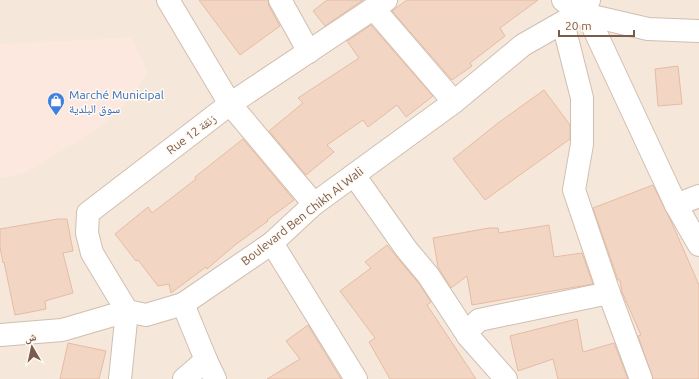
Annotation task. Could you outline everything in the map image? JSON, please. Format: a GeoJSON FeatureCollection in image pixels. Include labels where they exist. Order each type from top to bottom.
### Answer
{"type":"FeatureCollection","features":[{"type":"Feature","properties":{"kind":"street"},"geometry":{"type":"LineString","coordinates":[[168,0],[230,104],[314,204]]}},
{"type":"Feature","properties":{"kind":"street"},"geometry":{"type":"LineString","coordinates":[[280,0],[310,52]]}},
{"type":"Feature","properties":{"kind":"street"},"geometry":{"type":"LineString","coordinates":[[380,5],[454,102]]}},
{"type":"Feature","properties":{"kind":"street","name":"Rue 12 زنقة"},"geometry":{"type":"LineString","coordinates":[[127,311],[92,253],[87,233],[88,213],[230,104],[380,5]]}},
{"type":"Feature","properties":{"kind":"street"},"geometry":{"type":"LineString","coordinates":[[576,10],[648,29],[699,31]]}},
{"type":"Feature","properties":{"kind":"street"},"geometry":{"type":"LineString","coordinates":[[576,10],[676,205],[699,245]]}},
{"type":"Feature","properties":{"kind":"street"},"geometry":{"type":"LineString","coordinates":[[576,10],[582,98],[582,144],[574,190],[609,293],[641,379]]}},
{"type":"Feature","properties":{"kind":"street","name":"Boulevard Ben Chikh Al Wali"},"geometry":{"type":"LineString","coordinates":[[0,335],[62,330],[127,311],[146,315],[183,304],[272,242],[314,204],[454,102],[523,45],[576,10]]}},
{"type":"Feature","properties":{"kind":"street"},"geometry":{"type":"LineString","coordinates":[[354,175],[407,250],[428,275],[468,336],[506,379]]}},
{"type":"Feature","properties":{"kind":"street"},"geometry":{"type":"LineString","coordinates":[[676,205],[699,196]]}},
{"type":"Feature","properties":{"kind":"street"},"geometry":{"type":"LineString","coordinates":[[272,242],[356,379]]}},
{"type":"Feature","properties":{"kind":"street"},"geometry":{"type":"LineString","coordinates":[[468,336],[471,328],[479,320],[609,293]]}},
{"type":"Feature","properties":{"kind":"street"},"geometry":{"type":"LineString","coordinates":[[183,304],[211,370],[184,379]]}},
{"type":"Feature","properties":{"kind":"street"},"geometry":{"type":"LineString","coordinates":[[120,379],[127,311]]}},
{"type":"Feature","properties":{"kind":"shaded area"},"geometry":{"type":"Polygon","coordinates":[[[0,0],[699,0],[699,379],[0,379],[0,0]]]}},
{"type":"Feature","properties":{"kind":"shaded area","name":"Marché Municipal سوق البلدية"},"geometry":{"type":"Polygon","coordinates":[[[131,38],[148,72],[127,102],[98,129],[24,173],[0,178],[0,44],[131,38]]]}},
{"type":"Feature","properties":{"kind":"building"},"geometry":{"type":"Polygon","coordinates":[[[199,0],[268,0],[269,6],[280,26],[240,55],[199,0]]]}},
{"type":"Feature","properties":{"kind":"building"},"geometry":{"type":"Polygon","coordinates":[[[327,0],[363,0],[325,26],[313,11],[327,0]]]}},
{"type":"Feature","properties":{"kind":"building"},"geometry":{"type":"Polygon","coordinates":[[[407,0],[538,0],[500,28],[505,36],[470,63],[472,66],[452,80],[392,11],[407,0]]]}},
{"type":"Feature","properties":{"kind":"building"},"geometry":{"type":"Polygon","coordinates":[[[371,25],[433,96],[406,117],[397,105],[368,127],[363,120],[327,145],[334,152],[306,175],[269,131],[303,103],[298,98],[359,58],[347,41],[371,25]]]}},
{"type":"Feature","properties":{"kind":"building"},"geometry":{"type":"Polygon","coordinates":[[[678,66],[682,104],[658,106],[655,69],[678,66]]]}},
{"type":"Feature","properties":{"kind":"building"},"geometry":{"type":"Polygon","coordinates":[[[544,90],[570,125],[570,139],[485,200],[453,159],[498,123],[544,90]]]}},
{"type":"Feature","properties":{"kind":"building"},"geometry":{"type":"Polygon","coordinates":[[[243,139],[294,200],[235,245],[207,269],[206,267],[171,293],[169,284],[158,286],[115,234],[148,207],[152,213],[196,179],[195,177],[243,139]]]}},
{"type":"Feature","properties":{"kind":"building"},"geometry":{"type":"Polygon","coordinates":[[[653,185],[671,221],[699,285],[699,379],[653,379],[638,336],[641,335],[622,292],[620,280],[618,280],[593,208],[653,185]]]}},
{"type":"Feature","properties":{"kind":"building"},"geometry":{"type":"Polygon","coordinates":[[[58,219],[67,219],[73,251],[63,253],[73,293],[45,301],[46,309],[15,315],[0,247],[0,229],[58,219]]]}},
{"type":"Feature","properties":{"kind":"building"},"geometry":{"type":"Polygon","coordinates":[[[549,225],[554,257],[582,253],[593,284],[472,305],[467,276],[451,288],[438,267],[433,238],[489,228],[498,228],[499,233],[549,225]]]}},
{"type":"Feature","properties":{"kind":"building"},"geometry":{"type":"Polygon","coordinates":[[[387,245],[420,285],[431,302],[427,305],[476,379],[390,379],[369,342],[375,338],[340,291],[371,268],[365,262],[387,245]]]}},
{"type":"Feature","properties":{"kind":"building"},"geometry":{"type":"Polygon","coordinates":[[[577,319],[583,352],[614,343],[628,379],[558,379],[553,359],[518,371],[510,336],[577,319]]]}},
{"type":"Feature","properties":{"kind":"building"},"geometry":{"type":"Polygon","coordinates":[[[308,325],[341,379],[267,379],[300,359],[286,341],[308,325]]]}},
{"type":"Feature","properties":{"kind":"building"},"geometry":{"type":"Polygon","coordinates":[[[68,343],[106,351],[99,379],[60,379],[68,343]]]}},
{"type":"Feature","properties":{"kind":"place","name":"Marché Municipal سوق البلدية"},"geometry":{"type":"Point","coordinates":[56,116]}}]}
